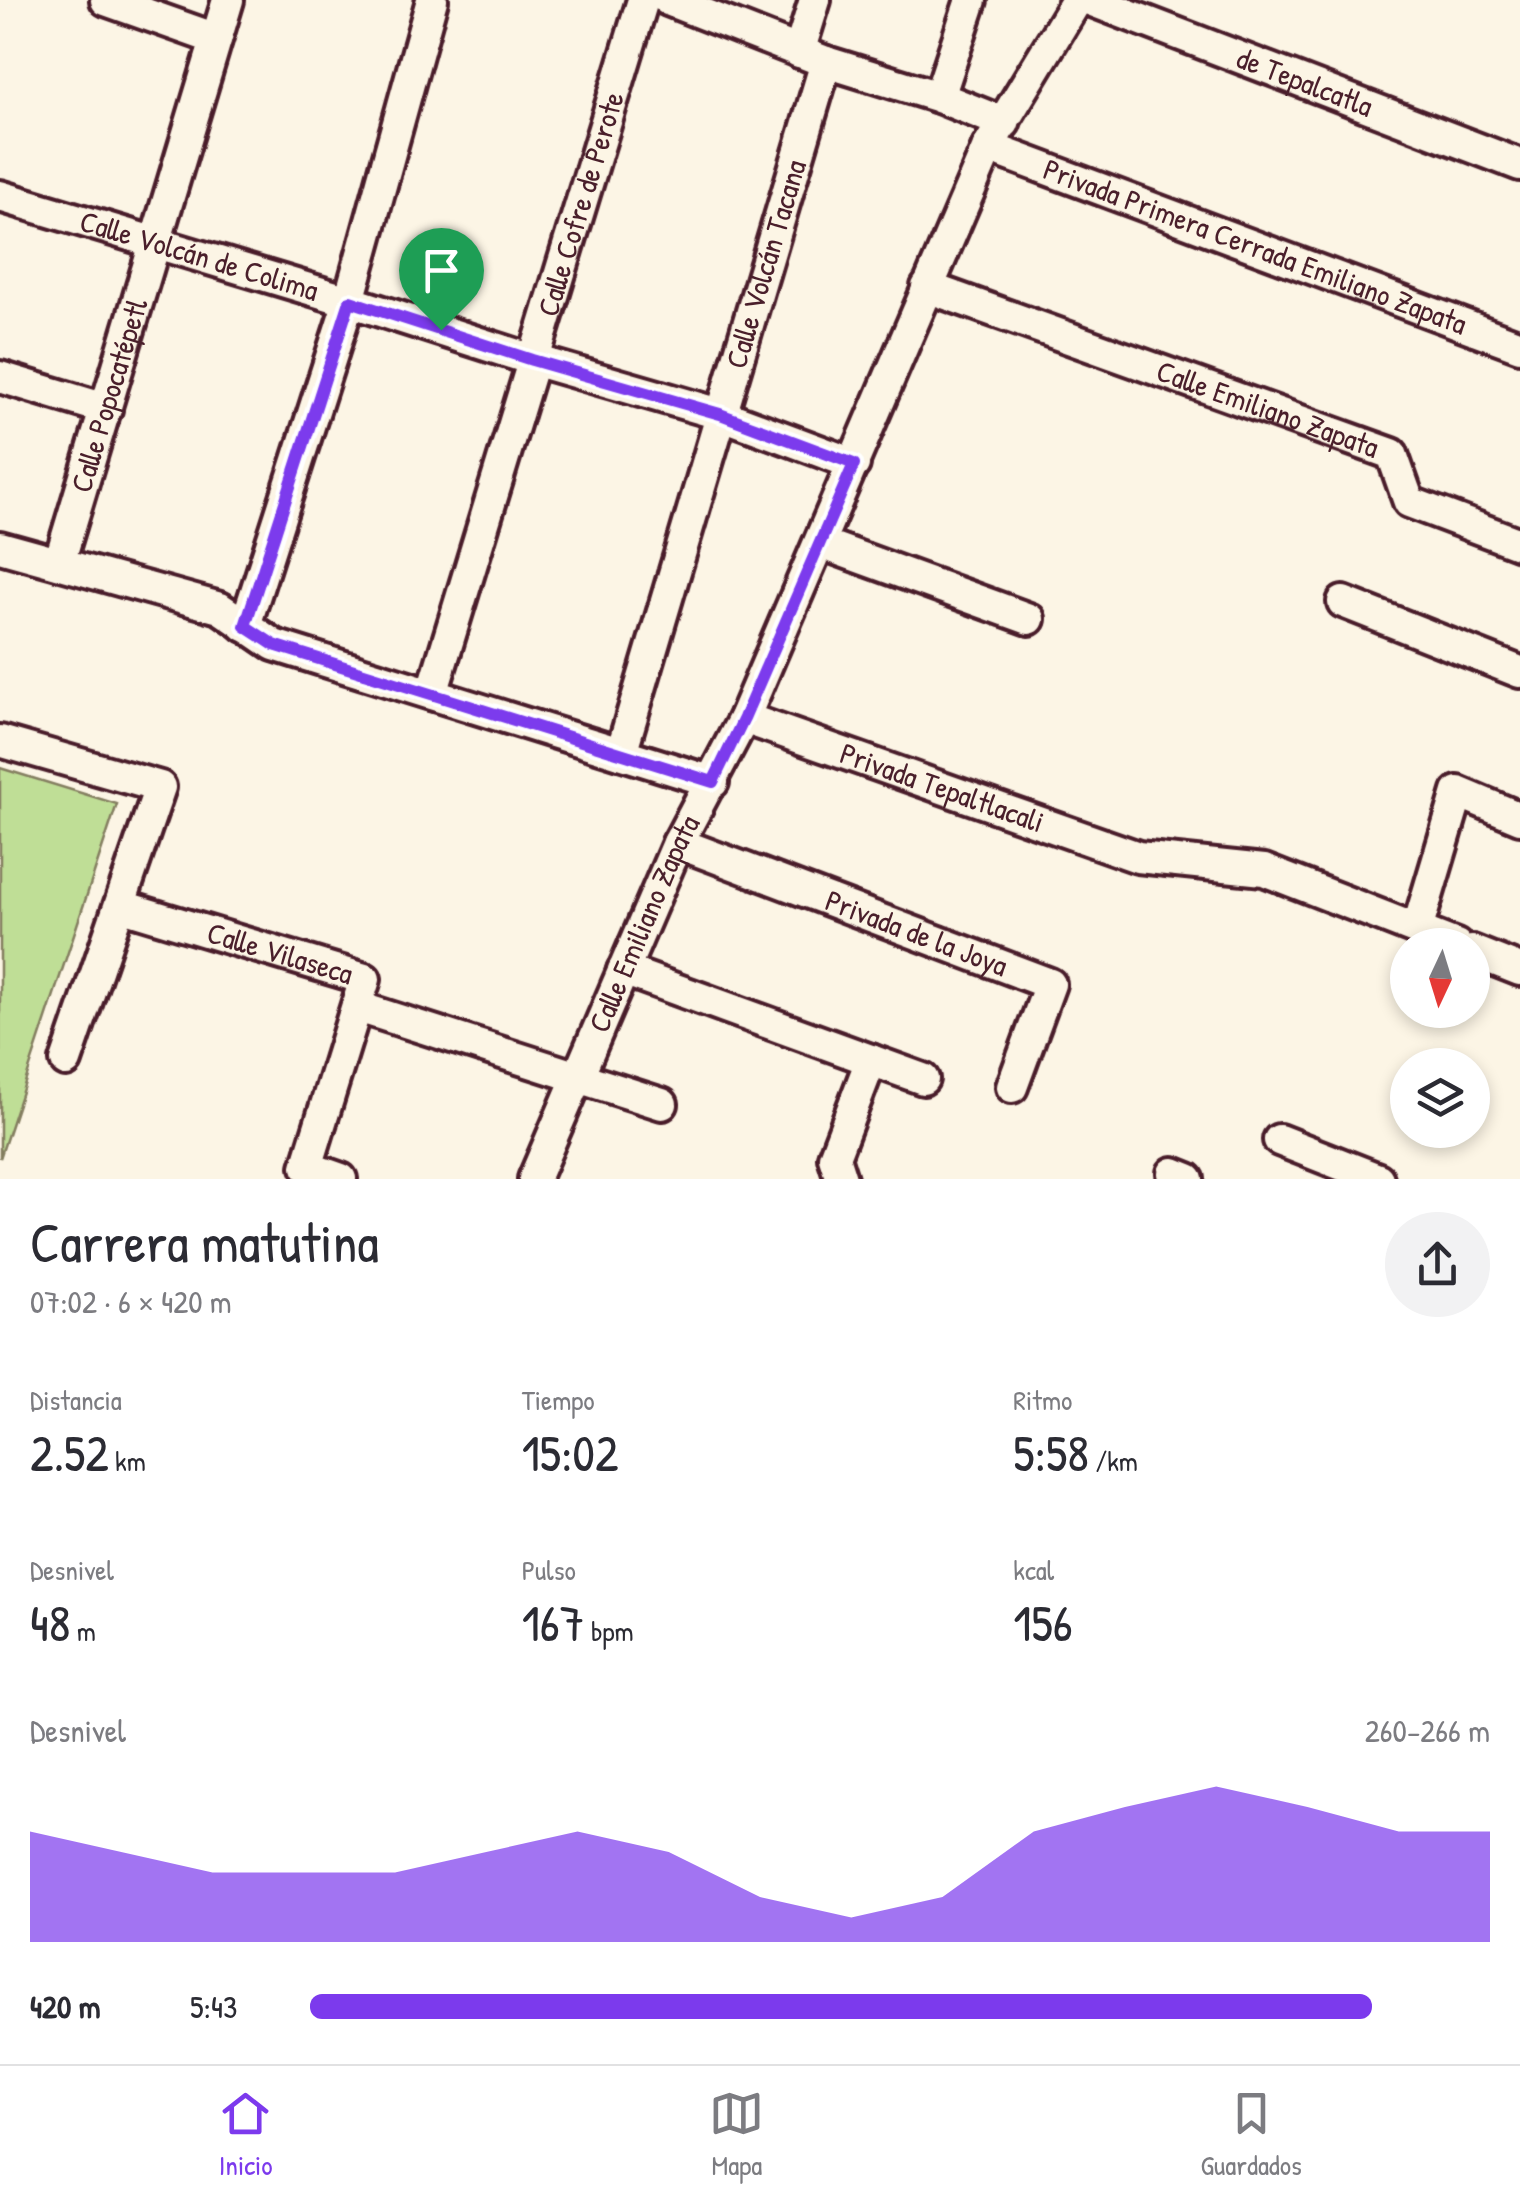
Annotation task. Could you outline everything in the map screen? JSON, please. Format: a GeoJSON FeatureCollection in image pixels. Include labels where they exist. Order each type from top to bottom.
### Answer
{"type":"FeatureCollection","features":[{"type":"Feature","properties":{"kind":"street"},"geometry":{"type":"LineString","coordinates":[[106,0],[216,39]]}},
{"type":"Feature","properties":{"kind":"street","name":"Calle Popocatépetl"},"geometry":{"type":"LineString","coordinates":[[59,563],[228,0]]}},
{"type":"Feature","properties":{"kind":"street"},"geometry":{"type":"LineString","coordinates":[[245,626],[350,301],[432,0]]}},
{"type":"Feature","properties":{"kind":"street","name":"Calle Cofre de Perote"},"geometry":{"type":"LineString","coordinates":[[432,694],[643,0]]}},
{"type":"Feature","properties":{"kind":"street","name":"Privada Primera Cerrada Emiliano Zapata"},"geometry":{"type":"LineString","coordinates":[[668,0],[813,57],[939,97],[996,135],[1520,346]]}},
{"type":"Feature","properties":{"kind":"street","name":"Calle Volcán Tacana"},"geometry":{"type":"LineString","coordinates":[[621,752],[720,414],[813,57],[815,0]]}},
{"type":"Feature","properties":{"kind":"street"},"geometry":{"type":"LineString","coordinates":[[939,97],[970,0]]}},
{"type":"Feature","properties":{"kind":"street","name":"Calle Emiliano Zapata"},"geometry":{"type":"LineString","coordinates":[[534,1179],[678,843],[744,718],[996,135],[1076,0]]}},
{"type":"Feature","properties":{"kind":"street","name":"de Tepalcatla"},"geometry":{"type":"LineString","coordinates":[[1090,0],[1520,165]]}},
{"type":"Feature","properties":{"kind":"street","name":"Calle Volcán de Colima"},"geometry":{"type":"LineString","coordinates":[[0,196],[720,414],[854,464]]}},
{"type":"Feature","properties":{"kind":"street","name":"Calle Emiliano Zapata"},"geometry":{"type":"LineString","coordinates":[[928,287],[1392,454],[1409,502],[1520,544]]}},
{"type":"Feature","properties":{"kind":"street"},"geometry":{"type":"LineString","coordinates":[[0,376],[106,410]]}},
{"type":"Feature","properties":{"kind":"street"},"geometry":{"type":"LineString","coordinates":[[820,543],[1029,619]]}},
{"type":"Feature","properties":{"kind":"street"},"geometry":{"type":"LineString","coordinates":[[0,547],[220,608],[274,645],[713,782]]}},
{"type":"Feature","properties":{"kind":"street"},"geometry":{"type":"LineString","coordinates":[[1343,602],[1520,672]]}},
{"type":"Feature","properties":{"kind":"street","name":"Privada Tepaltlacali"},"geometry":{"type":"LineString","coordinates":[[744,718],[1138,856],[1264,870],[1413,928]]}},
{"type":"Feature","properties":{"kind":"street"},"geometry":{"type":"LineString","coordinates":[[0,741],[160,787],[66,1061]]}},
{"type":"Feature","properties":{"kind":"street"},"geometry":{"type":"LineString","coordinates":[[1419,928],[1458,792],[1520,818]]}},
{"type":"Feature","properties":{"kind":"street","name":"Privada de la Joya"},"geometry":{"type":"LineString","coordinates":[[678,843],[1050,984],[1012,1087]]}},
{"type":"Feature","properties":{"kind":"street","name":"Calle Vilaseca"},"geometry":{"type":"LineString","coordinates":[[122,906],[364,980],[358,1007],[662,1104]]}},
{"type":"Feature","properties":{"kind":"street"},"geometry":{"type":"LineString","coordinates":[[1490,959],[1520,970]]}},
{"type":"Feature","properties":{"kind":"street"},"geometry":{"type":"LineString","coordinates":[[623,970],[923,1078]]}},
{"type":"Feature","properties":{"kind":"street"},"geometry":{"type":"LineString","coordinates":[[341,1179],[308,1167],[358,1007]]}},
{"type":"Feature","properties":{"kind":"street"},"geometry":{"type":"LineString","coordinates":[[841,1179],[834,1158],[871,1060]]}},
{"type":"Feature","properties":{"kind":"street"},"geometry":{"type":"LineString","coordinates":[[1279,1140],[1378,1179]]}},
{"type":"Feature","properties":{"kind":"green space"},"geometry":{"type":"Polygon","coordinates":[[[0,768],[117,804],[0,1158],[0,768]]]}},
{"type":"Feature","properties":{"kind":"route"},"geometry":{"type":"LineString","coordinates":[[350,301],[441,330],[720,414],[854,464],[713,782],[274,645],[245,626],[350,301]]}}]}
